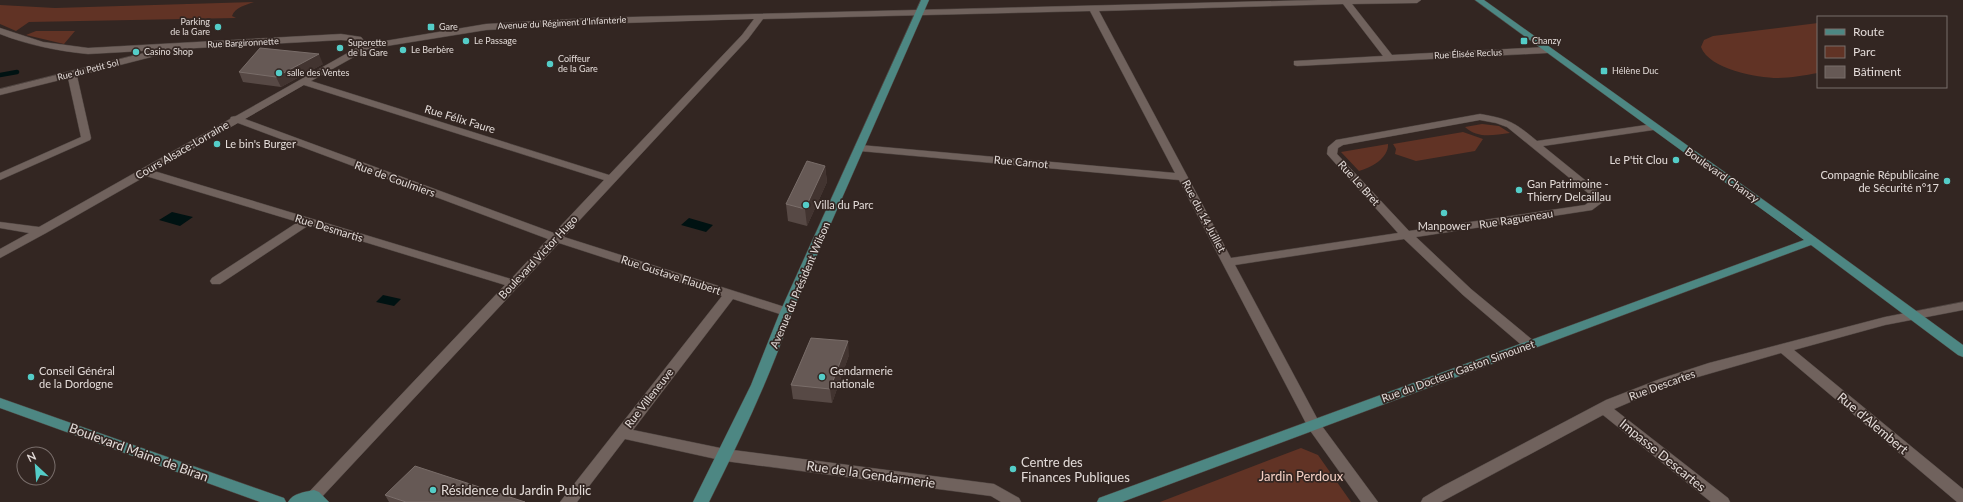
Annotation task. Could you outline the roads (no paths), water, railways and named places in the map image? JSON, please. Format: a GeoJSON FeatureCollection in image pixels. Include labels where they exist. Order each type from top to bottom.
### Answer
{"type":"FeatureCollection","features":[{"type":"Feature","properties":{"kind":"main road","name":"Avenue du Président Wilson"},"geometry":{"type":"LineString","coordinates":[[701,502],[725,455],[776,342],[786,312],[925,0]]}},
{"type":"Feature","properties":{"kind":"main road","name":"Boulevard Chanzy"},"geometry":{"type":"LineString","coordinates":[[1479,0],[1653,127],[1782,218],[1811,241],[1963,352]]}},
{"type":"Feature","properties":{"kind":"main road","name":"Rue du Docteur Gaston Simounet"},"geometry":{"type":"LineString","coordinates":[[1105,502],[1811,241]]}},
{"type":"Feature","properties":{"kind":"main road","name":"Boulevard Maine de Biran"},"geometry":{"type":"LineString","coordinates":[[0,403],[278,502]]}},
{"type":"Feature","properties":{"kind":"main road"},"geometry":{"type":"LineString","coordinates":[[296,502],[304,498],[318,499]]}},
{"type":"Feature","properties":{"kind":"street","name":"Avenue du Régiment d'Infanterie"},"geometry":{"type":"LineString","coordinates":[[365,47],[486,28],[532,23],[1417,0]]}},
{"type":"Feature","properties":{"kind":"street"},"geometry":{"type":"LineString","coordinates":[[1346,2],[1389,58]]}},
{"type":"Feature","properties":{"kind":"street","name":"Rue du 14 Juillet"},"geometry":{"type":"LineString","coordinates":[[1093,8],[1314,425],[1370,502]]}},
{"type":"Feature","properties":{"kind":"street","name":"Boulevard Victor Hugo"},"geometry":{"type":"LineString","coordinates":[[318,499],[512,283],[745,37],[760,17]]}},
{"type":"Feature","properties":{"kind":"street","name":"Rue Bargironnette"},"geometry":{"type":"LineString","coordinates":[[0,31],[29,42],[88,51],[341,37],[358,39],[365,47]]}},
{"type":"Feature","properties":{"kind":"street","name":"Rue du Petit Sol"},"geometry":{"type":"LineString","coordinates":[[0,92],[177,46]]}},
{"type":"Feature","properties":{"kind":"street","name":"Cours Alsace-Lorraine"},"geometry":{"type":"LineString","coordinates":[[0,254],[145,172],[234,119],[365,47]]}},
{"type":"Feature","properties":{"kind":"street","name":"Rue Élisée Reclus"},"geometry":{"type":"LineString","coordinates":[[1297,63],[1547,50]]}},
{"type":"Feature","properties":{"kind":"street"},"geometry":{"type":"LineString","coordinates":[[0,177],[86,138],[72,74]]}},
{"type":"Feature","properties":{"kind":"street","name":"Rue Félix Faure"},"geometry":{"type":"LineString","coordinates":[[302,82],[611,179]]}},
{"type":"Feature","properties":{"kind":"street","name":"Rue Le Bret"},"geometry":{"type":"LineString","coordinates":[[1530,345],[1468,292],[1406,235],[1332,154],[1333,147],[1340,142],[1480,117],[1498,120],[1511,125],[1535,144]]}},
{"type":"Feature","properties":{"kind":"street","name":"Rue de Coulmiers"},"geometry":{"type":"LineString","coordinates":[[234,119],[556,238]]}},
{"type":"Feature","properties":{"kind":"street"},"geometry":{"type":"LineString","coordinates":[[1535,144],[1653,127]]}},
{"type":"Feature","properties":{"kind":"street","name":"Rue Ragueneau"},"geometry":{"type":"LineString","coordinates":[[1228,262],[1588,208],[1598,201],[1592,191],[1535,144]]}},
{"type":"Feature","properties":{"kind":"street","name":"Rue Carnot"},"geometry":{"type":"LineString","coordinates":[[860,148],[1183,177]]}},
{"type":"Feature","properties":{"kind":"street","name":"Rue Desmartis"},"geometry":{"type":"LineString","coordinates":[[145,172],[512,283]]}},
{"type":"Feature","properties":{"kind":"street"},"geometry":{"type":"LineString","coordinates":[[216,281],[308,221]]}},
{"type":"Feature","properties":{"kind":"street"},"geometry":{"type":"LineString","coordinates":[[0,225],[42,231]]}},
{"type":"Feature","properties":{"kind":"street","name":"Rue Gustave Flaubert"},"geometry":{"type":"LineString","coordinates":[[556,238],[786,312]]}},
{"type":"Feature","properties":{"kind":"street","name":"Rue Villeneuve"},"geometry":{"type":"LineString","coordinates":[[568,502],[730,294]]}},
{"type":"Feature","properties":{"kind":"street","name":"Rue Descartes"},"geometry":{"type":"LineString","coordinates":[[1429,502],[1448,490],[1604,408],[1672,380],[1709,368],[1885,321],[1963,306]]}},
{"type":"Feature","properties":{"kind":"street","name":"Rue d'Alembert"},"geometry":{"type":"LineString","coordinates":[[1783,348],[1963,498]]}},
{"type":"Feature","properties":{"kind":"street","name":"Impasse Descartes"},"geometry":{"type":"LineString","coordinates":[[1604,408],[1722,502]]}},
{"type":"Feature","properties":{"kind":"street","name":"Rue de la Gendarmerie"},"geometry":{"type":"LineString","coordinates":[[623,433],[725,455],[994,490],[1014,502]]}},
{"type":"Feature","properties":{"kind":"waterway"},"geometry":{"type":"LineString","coordinates":[[0,75],[17,72]]}},
{"type":"Feature","properties":{"kind":"place","name":"Parking de la Gare"},"geometry":{"type":"Point","coordinates":[218,27]}},
{"type":"Feature","properties":{"kind":"place","name":"Gare"},"geometry":{"type":"Point","coordinates":[431,27]}},
{"type":"Feature","properties":{"kind":"place","name":"Le Passage"},"geometry":{"type":"Point","coordinates":[466,41]}},
{"type":"Feature","properties":{"kind":"place","name":"Chanzy"},"geometry":{"type":"Point","coordinates":[1524,41]}},
{"type":"Feature","properties":{"kind":"place","name":"Superette de la Gare"},"geometry":{"type":"Point","coordinates":[340,48]}},
{"type":"Feature","properties":{"kind":"place","name":"Le Berbère"},"geometry":{"type":"Point","coordinates":[403,50]}},
{"type":"Feature","properties":{"kind":"place","name":"Casino Shop"},"geometry":{"type":"Point","coordinates":[136,52]}},
{"type":"Feature","properties":{"kind":"place","name":"Coiffeur de la Gare"},"geometry":{"type":"Point","coordinates":[550,64]}},
{"type":"Feature","properties":{"kind":"place","name":"Hélène Duc"},"geometry":{"type":"Point","coordinates":[1604,71]}},
{"type":"Feature","properties":{"kind":"place","name":"salle des Ventes"},"geometry":{"type":"Point","coordinates":[279,73]}},
{"type":"Feature","properties":{"kind":"place","name":"Le bin's Burger"},"geometry":{"type":"Point","coordinates":[217,144]}},
{"type":"Feature","properties":{"kind":"place","name":"Le P'tit Clou"},"geometry":{"type":"Point","coordinates":[1676,160]}},
{"type":"Feature","properties":{"kind":"place","name":"Compagnie Républicaine de Sécurité n°17"},"geometry":{"type":"Point","coordinates":[1947,181]}},
{"type":"Feature","properties":{"kind":"place","name":"Gan Patrimoine - Thierry Delcaillau"},"geometry":{"type":"Point","coordinates":[1519,190]}},
{"type":"Feature","properties":{"kind":"place","name":"Villa du Parc"},"geometry":{"type":"Point","coordinates":[806,205]}},
{"type":"Feature","properties":{"kind":"place","name":"Manpower"},"geometry":{"type":"Point","coordinates":[1444,213]}},
{"type":"Feature","properties":{"kind":"place","name":"Conseil Général de la Dordogne"},"geometry":{"type":"Point","coordinates":[31,377]}},
{"type":"Feature","properties":{"kind":"place","name":"Gendarmerie nationale"},"geometry":{"type":"Point","coordinates":[822,377]}},
{"type":"Feature","properties":{"kind":"place","name":"Centre des Finances Publiques"},"geometry":{"type":"Point","coordinates":[1013,469]}},
{"type":"Feature","properties":{"kind":"place","name":"Résidence du Jardin Public"},"geometry":{"type":"Point","coordinates":[433,490]}},
{"type":"Feature","properties":{"kind":"park label","name":"Jardin Perdoux"},"geometry":{"type":"Point","coordinates":[1301,476]}}]}
